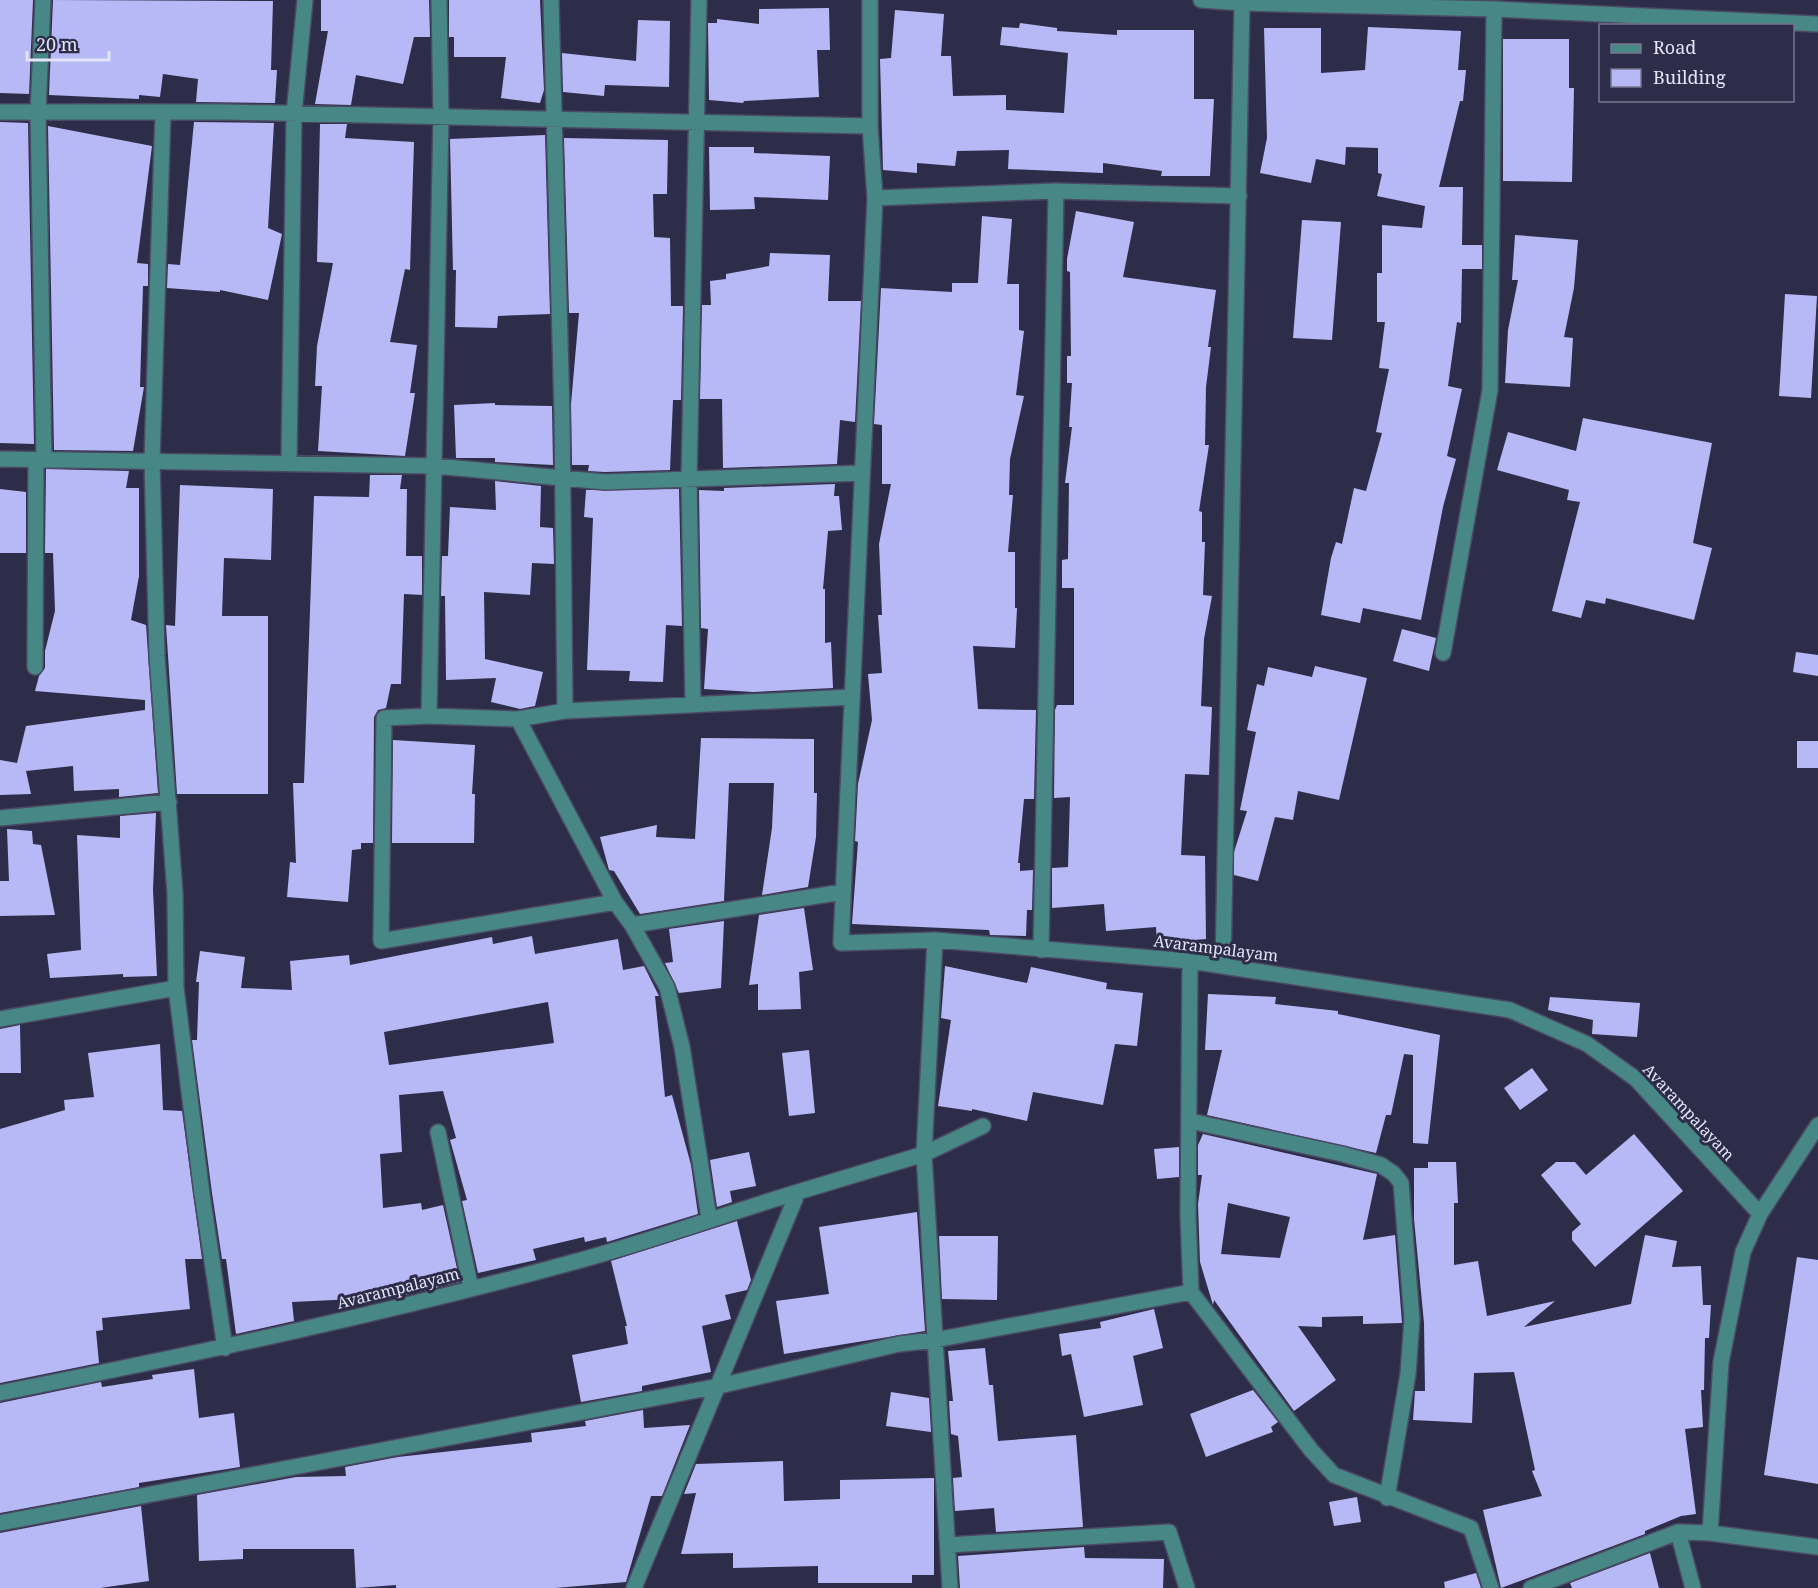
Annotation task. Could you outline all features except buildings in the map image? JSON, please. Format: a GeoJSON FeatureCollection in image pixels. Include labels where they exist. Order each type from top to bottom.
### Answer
{"type":"FeatureCollection","features":[{"type":"Feature","properties":{"kind":"street"},"geometry":{"type":"LineString","coordinates":[[35,667],[40,460],[38,112],[43,0]]}},
{"type":"Feature","properties":{"kind":"street"},"geometry":{"type":"LineString","coordinates":[[289,464],[294,114],[305,0]]}},
{"type":"Feature","properties":{"kind":"street"},"geometry":{"type":"LineString","coordinates":[[429,716],[441,116],[439,0]]}},
{"type":"Feature","properties":{"kind":"street"},"geometry":{"type":"LineString","coordinates":[[552,0],[562,414],[565,711]]}},
{"type":"Feature","properties":{"kind":"street"},"geometry":{"type":"LineString","coordinates":[[693,705],[689,480],[699,0]]}},
{"type":"Feature","properties":{"kind":"street"},"geometry":{"type":"LineString","coordinates":[[632,925],[843,892],[875,198],[870,126],[870,0]]}},
{"type":"Feature","properties":{"kind":"street"},"geometry":{"type":"LineString","coordinates":[[1201,0],[1494,9],[1818,24]]}},
{"type":"Feature","properties":{"kind":"street"},"geometry":{"type":"LineString","coordinates":[[1223,965],[1227,659],[1242,3]]}},
{"type":"Feature","properties":{"kind":"street"},"geometry":{"type":"LineString","coordinates":[[1443,653],[1490,390],[1494,9]]}},
{"type":"Feature","properties":{"kind":"street"},"geometry":{"type":"LineString","coordinates":[[0,112],[441,116],[870,126]]}},
{"type":"Feature","properties":{"kind":"street"},"geometry":{"type":"LineString","coordinates":[[163,112],[152,461],[157,656],[169,802],[176,988],[202,1194],[225,1348]]}},
{"type":"Feature","properties":{"kind":"street"},"geometry":{"type":"LineString","coordinates":[[875,198],[1056,191],[1239,196]]}},
{"type":"Feature","properties":{"kind":"street"},"geometry":{"type":"LineString","coordinates":[[1041,950],[1056,191]]}},
{"type":"Feature","properties":{"kind":"street"},"geometry":{"type":"LineString","coordinates":[[0,459],[435,466],[605,482],[862,473]]}},
{"type":"Feature","properties":{"kind":"street"},"geometry":{"type":"LineString","coordinates":[[615,902],[381,941],[384,718],[429,716],[518,719],[565,711],[852,697]]}},
{"type":"Feature","properties":{"kind":"street"},"geometry":{"type":"LineString","coordinates":[[518,719],[615,902],[632,925],[667,987],[682,1047],[709,1218]]}},
{"type":"Feature","properties":{"kind":"street"},"geometry":{"type":"LineString","coordinates":[[0,818],[169,802]]}},
{"type":"Feature","properties":{"kind":"street","name":"Avarampalayam"},"geometry":{"type":"LineString","coordinates":[[843,892],[841,943],[935,940],[1190,961],[1510,1010],[1587,1044],[1636,1079],[1760,1214]]}},
{"type":"Feature","properties":{"kind":"street"},"geometry":{"type":"LineString","coordinates":[[935,940],[924,1154],[950,1588]]}},
{"type":"Feature","properties":{"kind":"street"},"geometry":{"type":"LineString","coordinates":[[1190,961],[1188,1215],[1191,1292],[1311,1450],[1334,1475],[1387,1498],[1471,1528],[1491,1588]]}},
{"type":"Feature","properties":{"kind":"street"},"geometry":{"type":"LineString","coordinates":[[0,1018],[176,988]]}},
{"type":"Feature","properties":{"kind":"street"},"geometry":{"type":"LineString","coordinates":[[1190,1121],[1342,1154],[1381,1166],[1394,1174],[1401,1183],[1412,1319],[1408,1374],[1387,1498]]}},
{"type":"Feature","properties":{"kind":"street"},"geometry":{"type":"LineString","coordinates":[[1710,1533],[1721,1362],[1743,1252],[1760,1214],[1818,1125]]}},
{"type":"Feature","properties":{"kind":"street","name":"Avarampalayam"},"geometry":{"type":"LineString","coordinates":[[0,1393],[225,1348],[583,1260],[709,1218],[924,1154],[983,1126]]}},
{"type":"Feature","properties":{"kind":"street"},"geometry":{"type":"LineString","coordinates":[[438,1132],[471,1288]]}},
{"type":"Feature","properties":{"kind":"street"},"geometry":{"type":"LineString","coordinates":[[634,1588],[720,1386],[798,1192]]}},
{"type":"Feature","properties":{"kind":"street"},"geometry":{"type":"LineString","coordinates":[[0,1523],[720,1386],[899,1344],[935,1340],[1191,1292]]}},
{"type":"Feature","properties":{"kind":"street"},"geometry":{"type":"LineString","coordinates":[[948,1545],[1169,1532],[1187,1588]]}},
{"type":"Feature","properties":{"kind":"street"},"geometry":{"type":"LineString","coordinates":[[1678,1532],[1693,1588]]}},
{"type":"Feature","properties":{"kind":"street"},"geometry":{"type":"LineString","coordinates":[[1531,1588],[1678,1532],[1710,1533],[1818,1547]]}}]}
